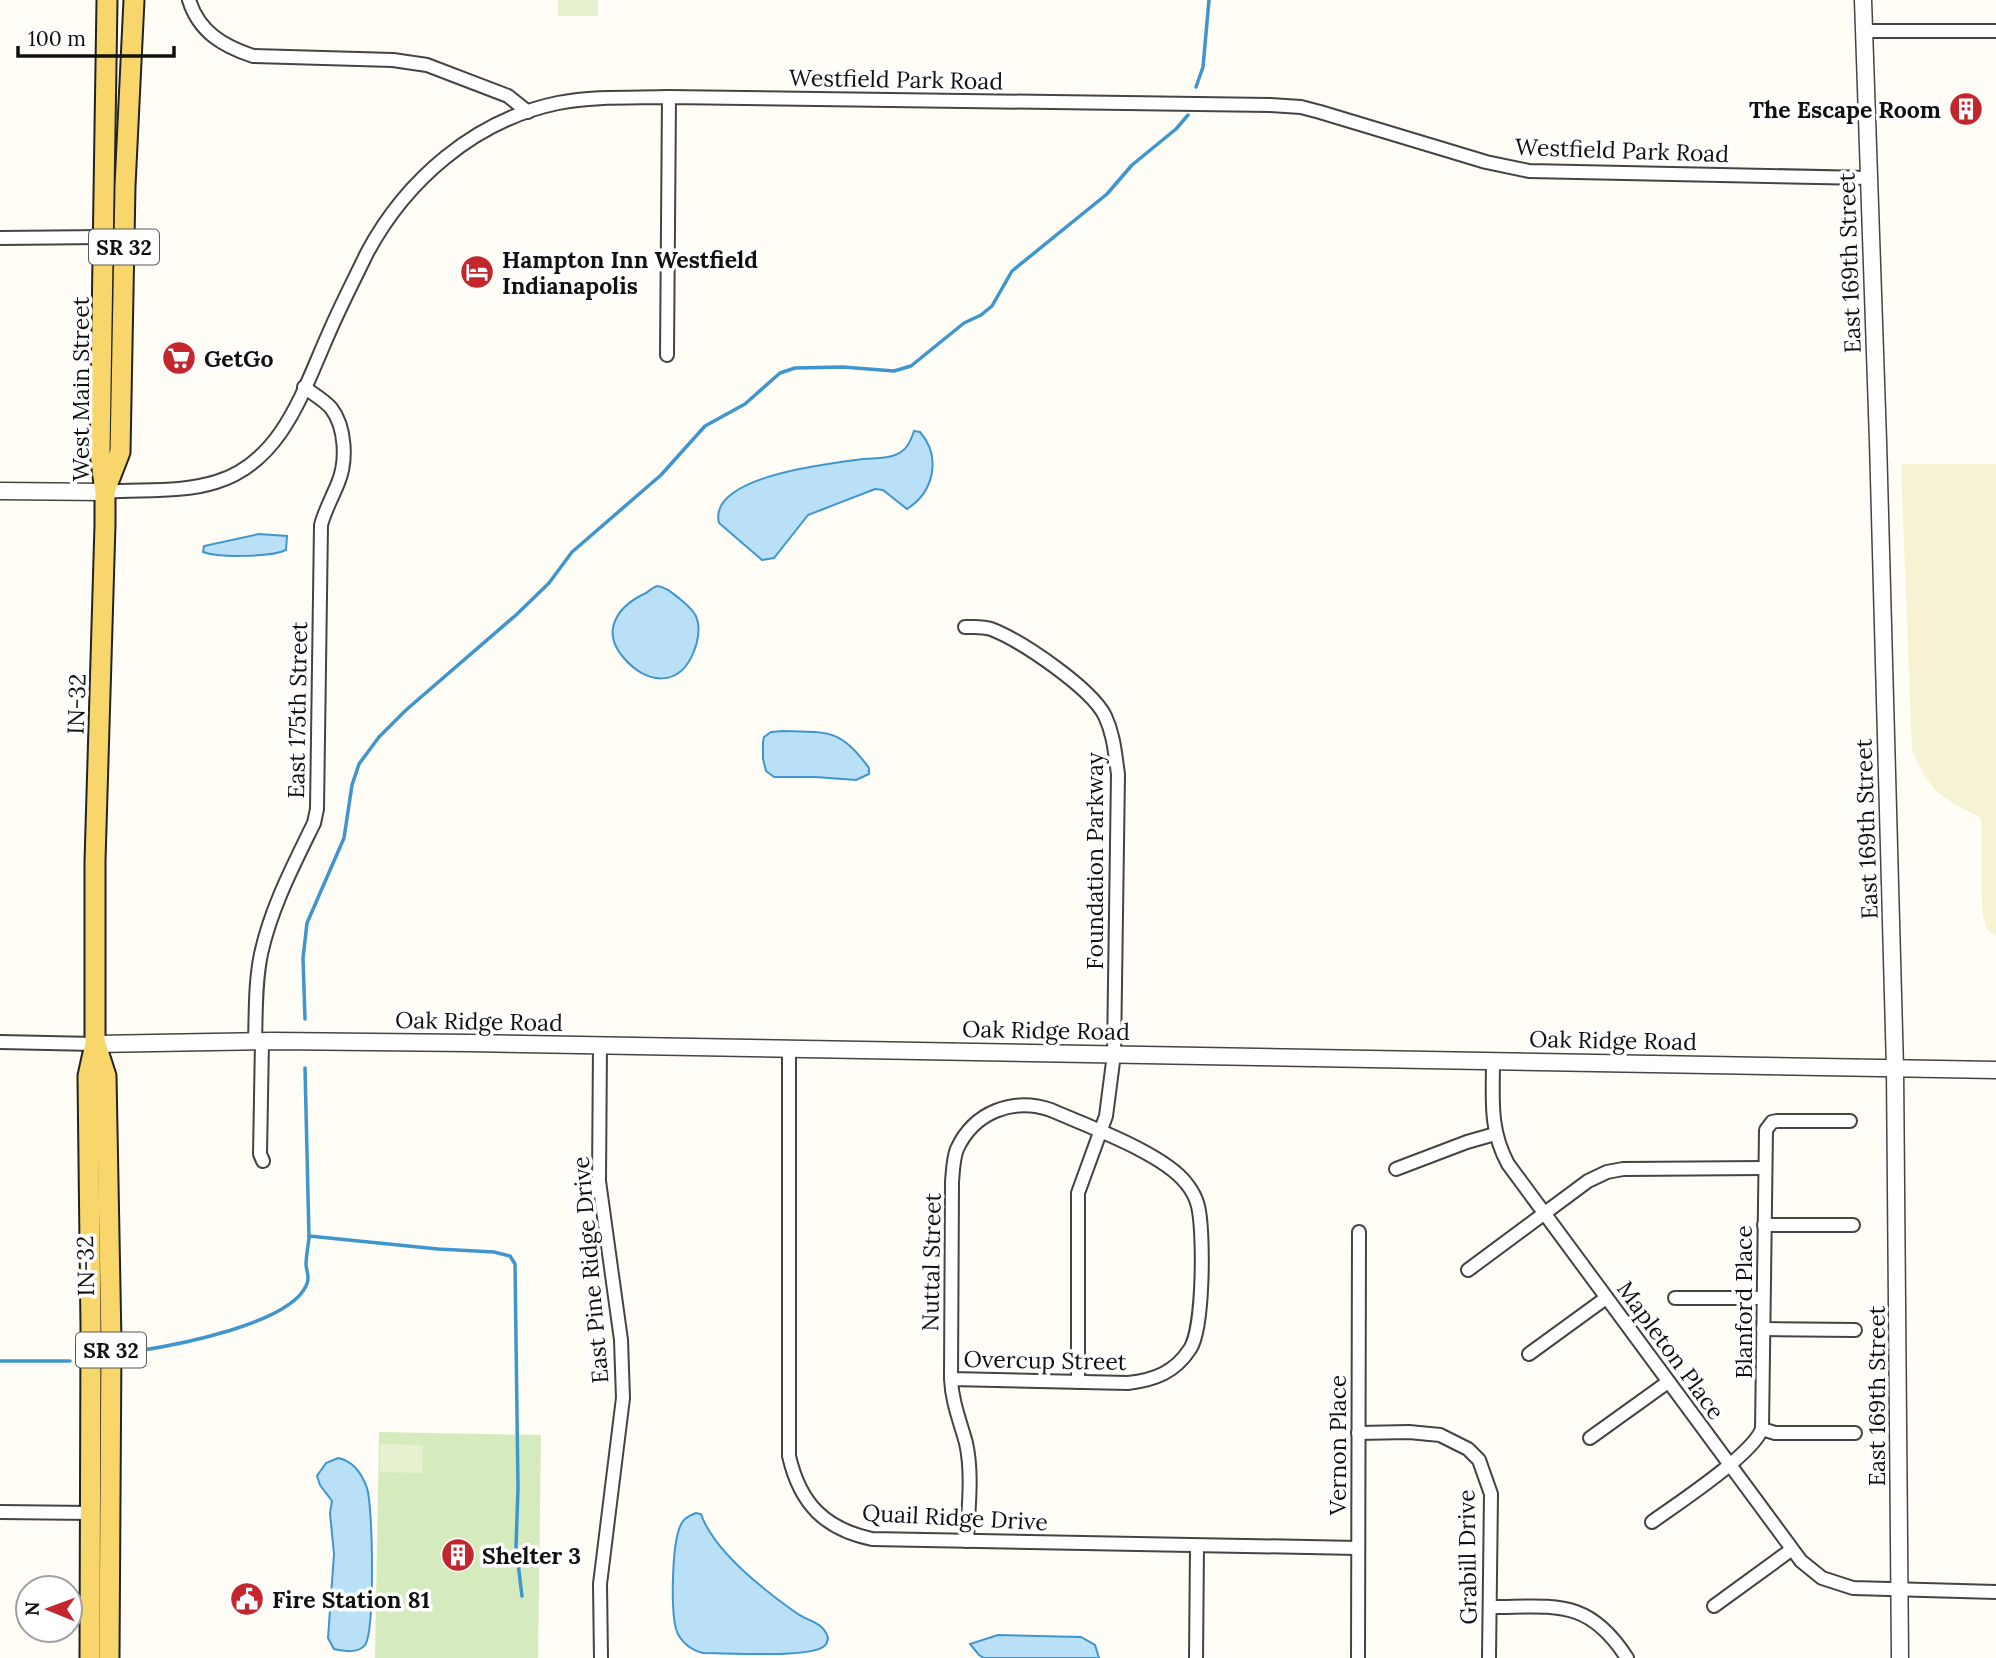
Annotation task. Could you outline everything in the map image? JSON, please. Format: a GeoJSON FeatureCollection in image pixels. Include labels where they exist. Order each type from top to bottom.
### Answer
{"type":"FeatureCollection","features":[{"type":"Feature","properties":{"kind":"main road","name":"West Main Street"},"geometry":{"type":"LineString","coordinates":[[105,492],[100,453],[107,0]]}},
{"type":"Feature","properties":{"kind":"main road","name":"West Main Street"},"geometry":{"type":"LineString","coordinates":[[105,492],[120,452],[125,186],[134,0]]}},
{"type":"Feature","properties":{"kind":"main road","name":"IN-32"},"geometry":{"type":"LineString","coordinates":[[90,1658],[91,1327],[88,1076],[96,1044],[95,861],[105,492]]}},
{"type":"Feature","properties":{"kind":"main road","name":"IN-32"},"geometry":{"type":"LineString","coordinates":[[96,1044],[106,1076],[107,1097],[111,1342],[109,1658]]}},
{"type":"Feature","properties":{"kind":"street"},"geometry":{"type":"LineString","coordinates":[[189,0],[198,20],[212,37],[233,50],[253,56],[393,60],[427,65],[508,96],[528,112]]}},
{"type":"Feature","properties":{"kind":"street","name":"East 169th Street"},"geometry":{"type":"LineString","coordinates":[[1863,0],[1895,1069],[1900,1658]]}},
{"type":"Feature","properties":{"kind":"street"},"geometry":{"type":"LineString","coordinates":[[1864,31],[1996,31]]}},
{"type":"Feature","properties":{"kind":"street"},"geometry":{"type":"LineString","coordinates":[[667,355],[669,97]]}},
{"type":"Feature","properties":{"kind":"street","name":"Westfield Park Road"},"geometry":{"type":"LineString","coordinates":[[105,492],[182,489],[218,481],[254,460],[270,447],[290,417],[333,322],[378,233],[407,192],[438,163],[483,134],[528,112],[560,103],[586,99],[669,97],[1205,103],[1301,107],[1486,162],[1529,171],[1869,178]]}},
{"type":"Feature","properties":{"kind":"street"},"geometry":{"type":"LineString","coordinates":[[0,238],[104,237]]}},
{"type":"Feature","properties":{"kind":"street","name":"East 175th Street"},"geometry":{"type":"LineString","coordinates":[[263,1161],[260,1154],[256,991],[261,954],[276,904],[314,824],[317,809],[321,525],[324,512],[339,481],[343,448],[342,433],[336,416],[329,406],[304,387]]}},
{"type":"Feature","properties":{"kind":"street"},"geometry":{"type":"LineString","coordinates":[[0,491],[105,492]]}},
{"type":"Feature","properties":{"kind":"street","name":"Foundation Parkway"},"geometry":{"type":"LineString","coordinates":[[965,626],[988,628],[1017,641],[1074,683],[1098,704],[1114,740],[1118,785],[1114,1054],[1108,1105],[1084,1172],[1077,1203],[1078,1382]]}},
{"type":"Feature","properties":{"kind":"street","name":"Oak Ridge Road"},"geometry":{"type":"LineString","coordinates":[[96,1044],[258,1041],[600,1045],[1996,1070]]}},
{"type":"Feature","properties":{"kind":"street"},"geometry":{"type":"LineString","coordinates":[[0,1042],[96,1044]]}},
{"type":"Feature","properties":{"kind":"street","name":"East Pine Ridge Drive"},"geometry":{"type":"LineString","coordinates":[[600,1045],[599,1181],[621,1340],[623,1398],[600,1584],[601,1658]]}},
{"type":"Feature","properties":{"kind":"street","name":"Quail Ridge Drive"},"geometry":{"type":"LineString","coordinates":[[789,1049],[789,1456],[804,1497],[814,1509],[833,1525],[872,1539],[1358,1548]]}},
{"type":"Feature","properties":{"kind":"street","name":"Mapleton Place"},"geometry":{"type":"LineString","coordinates":[[1493,1060],[1493,1124],[1508,1164],[1791,1550],[1811,1571],[1840,1585],[1868,1590],[1996,1592]]}},
{"type":"Feature","properties":{"kind":"street","name":"Nuttal Street"},"geometry":{"type":"LineString","coordinates":[[967,1541],[968,1461],[966,1443],[954,1406],[951,1379],[955,1155],[964,1138],[982,1118],[1012,1105],[1046,1108],[1100,1132]]}},
{"type":"Feature","properties":{"kind":"street","name":"Blanford Place"},"geometry":{"type":"LineString","coordinates":[[1762,1429],[1764,1135],[1772,1122],[1850,1121]]}},
{"type":"Feature","properties":{"kind":"street","name":"Overcup Street"},"geometry":{"type":"LineString","coordinates":[[951,1379],[1128,1383],[1163,1375],[1190,1349],[1196,1336],[1199,1318],[1200,1223],[1198,1207],[1191,1189],[1166,1163],[1100,1132]]}},
{"type":"Feature","properties":{"kind":"street"},"geometry":{"type":"LineString","coordinates":[[1396,1170],[1495,1134]]}},
{"type":"Feature","properties":{"kind":"street"},"geometry":{"type":"LineString","coordinates":[[1468,1270],[1588,1181],[1616,1170],[1764,1168]]}},
{"type":"Feature","properties":{"kind":"street"},"geometry":{"type":"LineString","coordinates":[[1764,1226],[1853,1225]]}},
{"type":"Feature","properties":{"kind":"street","name":"Vernon Place"},"geometry":{"type":"LineString","coordinates":[[1358,1658],[1359,1232]]}},
{"type":"Feature","properties":{"kind":"street"},"geometry":{"type":"LineString","coordinates":[[1529,1354],[1606,1298]]}},
{"type":"Feature","properties":{"kind":"street"},"geometry":{"type":"LineString","coordinates":[[1675,1298],[1763,1298]]}},
{"type":"Feature","properties":{"kind":"street"},"geometry":{"type":"LineString","coordinates":[[1763,1329],[1855,1330]]}},
{"type":"Feature","properties":{"kind":"street"},"geometry":{"type":"LineString","coordinates":[[1590,1438],[1668,1382]]}},
{"type":"Feature","properties":{"kind":"street"},"geometry":{"type":"LineString","coordinates":[[1652,1522],[1729,1464],[1747,1448],[1762,1429],[1774,1433],[1855,1433]]}},
{"type":"Feature","properties":{"kind":"street","name":"Grabill Drive"},"geometry":{"type":"LineString","coordinates":[[1359,1433],[1409,1432],[1440,1435],[1468,1449],[1479,1460],[1491,1494],[1489,1658]]}},
{"type":"Feature","properties":{"kind":"street"},"geometry":{"type":"LineString","coordinates":[[0,1512],[91,1513]]}},
{"type":"Feature","properties":{"kind":"street"},"geometry":{"type":"LineString","coordinates":[[1196,1658],[1197,1546]]}},
{"type":"Feature","properties":{"kind":"street"},"geometry":{"type":"LineString","coordinates":[[1714,1606],[1791,1550]]}},
{"type":"Feature","properties":{"kind":"street"},"geometry":{"type":"LineString","coordinates":[[1490,1607],[1549,1607],[1578,1611],[1602,1626],[1627,1658]]}},
{"type":"Feature","properties":{"kind":"shaded area"},"geometry":{"type":"Polygon","coordinates":[[[1901,464],[1996,464],[1996,936],[1986,928],[1982,910],[1981,818],[1935,790],[1912,751],[1901,464]]]}},
{"type":"Feature","properties":{"kind":"green space"},"geometry":{"type":"Polygon","coordinates":[[[558,0],[598,0],[598,16],[558,16],[558,0]]]}},
{"type":"Feature","properties":{"kind":"green space"},"geometry":{"type":"Polygon","coordinates":[[[379,1432],[541,1435],[538,1658],[375,1658],[379,1432]]]}},
{"type":"Feature","properties":{"kind":"green space"},"geometry":{"type":"Polygon","coordinates":[[[380,1444],[423,1445],[422,1473],[380,1472],[380,1444]]]}},
{"type":"Feature","properties":{"kind":"water"},"geometry":{"type":"Polygon","coordinates":[[[914,431],[920,432],[927,441],[931,452],[932,473],[924,493],[907,509],[883,490],[875,489],[808,515],[774,558],[762,560],[719,523],[720,507],[732,494],[751,483],[801,469],[891,456],[905,449],[914,431]]]}},
{"type":"Feature","properties":{"kind":"water"},"geometry":{"type":"Polygon","coordinates":[[[259,534],[287,536],[286,550],[245,556],[203,552],[204,546],[259,534]]]}},
{"type":"Feature","properties":{"kind":"water"},"geometry":{"type":"Polygon","coordinates":[[[657,586],[669,591],[690,608],[696,616],[698,627],[697,644],[688,663],[671,677],[662,678],[642,673],[632,666],[616,647],[613,638],[615,621],[620,613],[634,599],[657,586]]]}},
{"type":"Feature","properties":{"kind":"water"},"geometry":{"type":"Polygon","coordinates":[[[771,732],[823,733],[842,739],[859,755],[869,768],[869,774],[856,780],[774,777],[766,771],[763,742],[764,737],[771,732]]]}},
{"type":"Feature","properties":{"kind":"water"},"geometry":{"type":"Polygon","coordinates":[[[338,1458],[353,1465],[363,1478],[371,1519],[372,1594],[368,1635],[362,1648],[350,1651],[334,1649],[328,1638],[334,1554],[330,1513],[332,1501],[317,1476],[326,1463],[338,1458]]]}},
{"type":"Feature","properties":{"kind":"water"},"geometry":{"type":"Polygon","coordinates":[[[696,1513],[701,1514],[717,1542],[741,1569],[783,1603],[823,1628],[828,1638],[823,1647],[784,1654],[703,1653],[683,1642],[674,1620],[674,1557],[683,1521],[696,1513]]]}},
{"type":"Feature","properties":{"kind":"water"},"geometry":{"type":"Polygon","coordinates":[[[998,1635],[1081,1637],[1095,1645],[1099,1658],[984,1658],[970,1644],[998,1635]]]}},
{"type":"Feature","properties":{"kind":"waterway"},"geometry":{"type":"LineString","coordinates":[[1196,87],[1203,67],[1209,0]]}},
{"type":"Feature","properties":{"kind":"waterway"},"geometry":{"type":"LineString","coordinates":[[305,1019],[303,958],[307,923],[344,838],[352,785],[359,764],[379,737],[406,710],[516,615],[549,583],[572,552],[661,475],[705,426],[745,404],[780,373],[795,368],[843,367],[894,371],[911,366],[964,323],[992,306],[1012,271],[1107,194],[1132,165],[1176,129],[1188,115]]}},
{"type":"Feature","properties":{"kind":"waterway"},"geometry":{"type":"LineString","coordinates":[[137,1351],[203,1338],[255,1322],[278,1311],[295,1299],[306,1286],[309,1238],[305,1068]]}},
{"type":"Feature","properties":{"kind":"waterway"},"geometry":{"type":"LineString","coordinates":[[309,1236],[494,1252],[510,1256],[515,1264],[518,1488],[516,1547],[522,1596]]}},
{"type":"Feature","properties":{"kind":"waterway"},"geometry":{"type":"LineString","coordinates":[[0,1361],[70,1361]]}},
{"type":"Feature","properties":{"kind":"place","name":"The Escape Room"},"geometry":{"type":"Point","coordinates":[1966,109]}},
{"type":"Feature","properties":{"kind":"place","name":"Hampton Inn Westfield Indianapolis"},"geometry":{"type":"Point","coordinates":[477,272]}},
{"type":"Feature","properties":{"kind":"place","name":"GetGo"},"geometry":{"type":"Point","coordinates":[179,358]}},
{"type":"Feature","properties":{"kind":"place","name":"Shelter 3"},"geometry":{"type":"Point","coordinates":[458,1555]}},
{"type":"Feature","properties":{"kind":"place","name":"Fire Station 81"},"geometry":{"type":"Point","coordinates":[247,1599]}}]}
